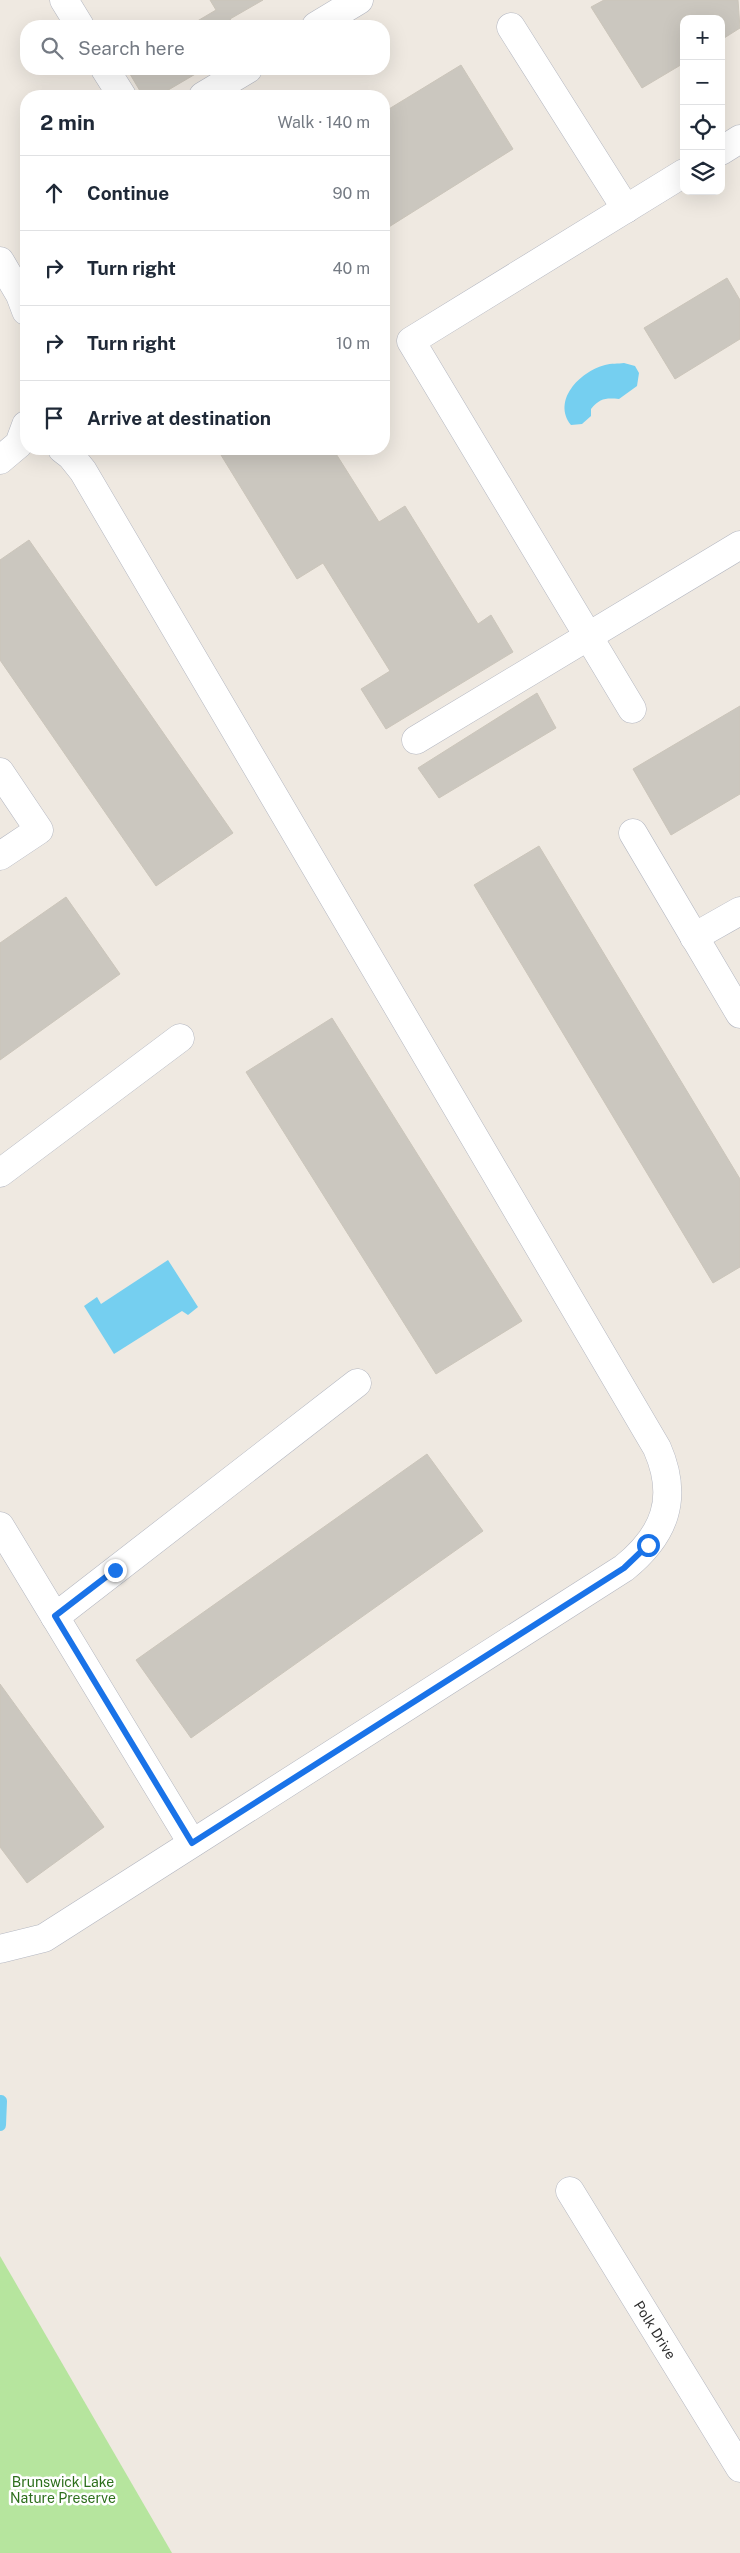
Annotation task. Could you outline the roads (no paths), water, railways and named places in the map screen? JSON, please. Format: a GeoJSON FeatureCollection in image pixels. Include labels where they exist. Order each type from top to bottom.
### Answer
{"type":"FeatureCollection","features":[{"type":"Feature","properties":{"kind":"street"},"geometry":{"type":"LineString","coordinates":[[64,0],[76,20]]}},
{"type":"Feature","properties":{"kind":"street"},"geometry":{"type":"LineString","coordinates":[[326,20],[359,0]]}},
{"type":"Feature","properties":{"kind":"street"},"geometry":{"type":"LineString","coordinates":[[512,27],[626,208]]}},
{"type":"Feature","properties":{"kind":"street"},"geometry":{"type":"LineString","coordinates":[[109,75],[118,90]]}},
{"type":"Feature","properties":{"kind":"street"},"geometry":{"type":"LineString","coordinates":[[213,90],[238,75]]}},
{"type":"Feature","properties":{"kind":"street"},"geometry":{"type":"LineString","coordinates":[[725,148],[740,139]]}},
{"type":"Feature","properties":{"kind":"street"},"geometry":{"type":"LineString","coordinates":[[632,709],[411,341],[680,175]]}},
{"type":"Feature","properties":{"kind":"street"},"geometry":{"type":"LineString","coordinates":[[0,261],[20,295]]}},
{"type":"Feature","properties":{"kind":"street"},"geometry":{"type":"LineString","coordinates":[[0,460],[20,442]]}},
{"type":"Feature","properties":{"kind":"street"},"geometry":{"type":"LineString","coordinates":[[0,1949],[44,1938],[635,1559],[656,1536],[664,1517],[667,1491],[666,1468],[657,1448],[83,472],[70,455]]}},
{"type":"Feature","properties":{"kind":"street"},"geometry":{"type":"LineString","coordinates":[[416,740],[740,545]]}},
{"type":"Feature","properties":{"kind":"street"},"geometry":{"type":"LineString","coordinates":[[0,772],[39,830],[0,856]]}},
{"type":"Feature","properties":{"kind":"street"},"geometry":{"type":"LineString","coordinates":[[633,833],[740,1014]]}},
{"type":"Feature","properties":{"kind":"street"},"geometry":{"type":"LineString","coordinates":[[694,937],[740,911]]}},
{"type":"Feature","properties":{"kind":"street"},"geometry":{"type":"LineString","coordinates":[[0,1173],[180,1038]]}},
{"type":"Feature","properties":{"kind":"street"},"geometry":{"type":"LineString","coordinates":[[55,1616],[357,1383]]}},
{"type":"Feature","properties":{"kind":"street"},"geometry":{"type":"LineString","coordinates":[[0,1526],[192,1843]]}},
{"type":"Feature","properties":{"kind":"street","name":"Polk Drive"},"geometry":{"type":"LineString","coordinates":[[570,2191],[740,2468]]}},
{"type":"Feature","properties":{"kind":"water"},"geometry":{"type":"Polygon","coordinates":[[[624,363],[635,366],[639,373],[637,386],[619,399],[600,401],[594,405],[591,409],[591,416],[582,424],[571,425],[566,416],[565,406],[571,389],[586,374],[595,369],[607,364],[624,363]]]}},
{"type":"Feature","properties":{"kind":"water"},"geometry":{"type":"Polygon","coordinates":[[[168,1260],[198,1307],[188,1315],[182,1311],[114,1354],[84,1306],[97,1297],[101,1304],[168,1260]]]}},
{"type":"Feature","properties":{"kind":"waterway"},"geometry":{"type":"LineString","coordinates":[[0,2125],[1,2101]]}},
{"type":"Feature","properties":{"kind":"park label","name":"Brunswick Lake Nature Preserve"},"geometry":{"type":"Point","coordinates":[63,2490]}}]}
